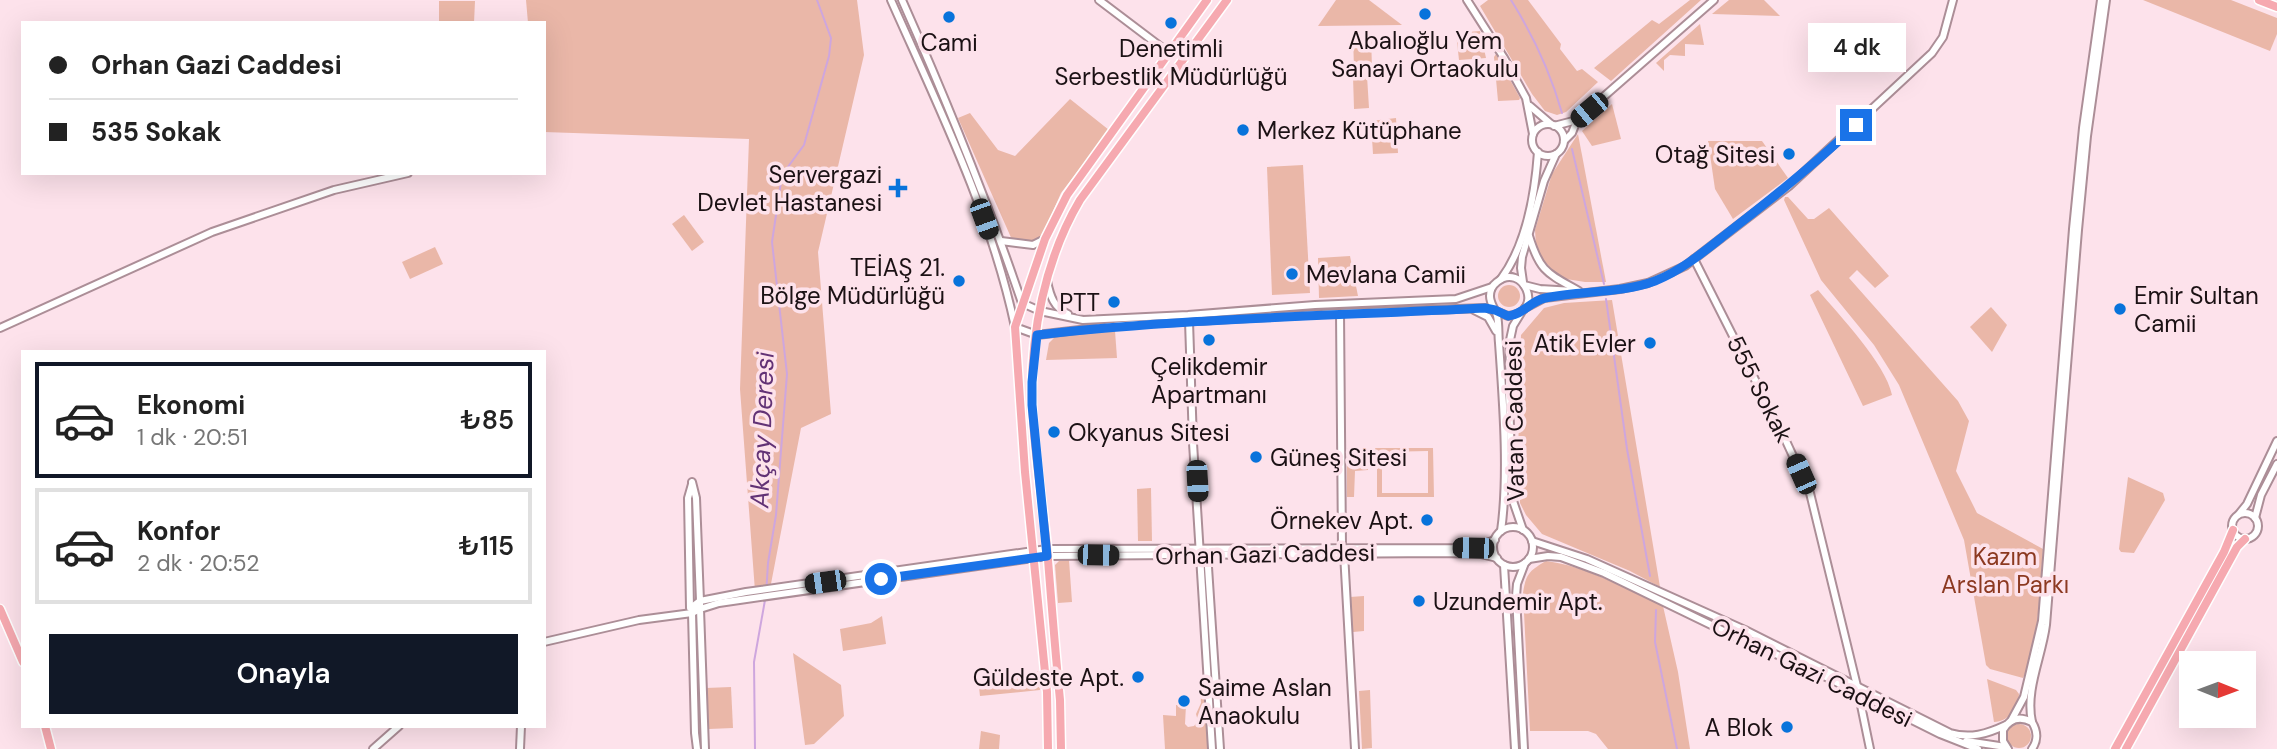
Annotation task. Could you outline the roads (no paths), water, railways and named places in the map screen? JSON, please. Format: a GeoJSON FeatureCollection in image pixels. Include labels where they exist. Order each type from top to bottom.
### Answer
{"type":"FeatureCollection","features":[{"type":"Feature","properties":{"kind":"main road"},"geometry":{"type":"LineString","coordinates":[[1048,749],[1046,680],[1024,459],[1015,327],[1045,239],[1067,195],[1207,0]]}},
{"type":"Feature","properties":{"kind":"main road"},"geometry":{"type":"LineString","coordinates":[[1061,749],[1060,700],[1032,405],[1040,311],[1047,281],[1070,218],[1080,200],[1227,0]]}},
{"type":"Feature","properties":{"kind":"main road"},"geometry":{"type":"LineString","coordinates":[[2259,0],[2277,7]]}},
{"type":"Feature","properties":{"kind":"main road"},"geometry":{"type":"LineString","coordinates":[[2115,749],[2224,552],[2233,530]]}},
{"type":"Feature","properties":{"kind":"main road"},"geometry":{"type":"LineString","coordinates":[[2126,749],[2236,547],[2245,539]]}},
{"type":"Feature","properties":{"kind":"main road"},"geometry":{"type":"LineString","coordinates":[[0,609],[21,657]]}},
{"type":"Feature","properties":{"kind":"main road"},"geometry":{"type":"LineString","coordinates":[[46,728],[51,749]]}},
{"type":"Feature","properties":{"kind":"street"},"geometry":{"type":"LineString","coordinates":[[891,0],[976,197],[1003,271],[1015,327],[1037,335],[1327,304],[1456,299],[1492,287],[1502,279],[1523,232],[1537,178],[1538,152]]}},
{"type":"Feature","properties":{"kind":"street"},"geometry":{"type":"LineString","coordinates":[[902,0],[958,132],[1022,303],[1040,311],[1083,320],[1495,310]]}},
{"type":"Feature","properties":{"kind":"street"},"geometry":{"type":"LineString","coordinates":[[1100,0],[1169,53]]}},
{"type":"Feature","properties":{"kind":"street"},"geometry":{"type":"LineString","coordinates":[[1467,0],[1504,58],[1529,105],[1532,144],[1538,152],[1547,156],[1556,154]]}},
{"type":"Feature","properties":{"kind":"street"},"geometry":{"type":"LineString","coordinates":[[1533,134],[1541,126],[1577,120],[1714,0]]}},
{"type":"Feature","properties":{"kind":"street"},"geometry":{"type":"LineString","coordinates":[[1523,310],[1544,298],[1620,289],[1656,281],[1693,259],[1789,186],[1932,53],[1943,37],[1953,0]]}},
{"type":"Feature","properties":{"kind":"street"},"geometry":{"type":"LineString","coordinates":[[2032,749],[2037,737],[2029,703],[2046,625],[2078,230],[2103,0]]}},
{"type":"Feature","properties":{"kind":"street"},"geometry":{"type":"LineString","coordinates":[[2007,748],[2002,735],[2024,697],[2042,621],[2073,229],[2083,128],[2103,0]]}},
{"type":"Feature","properties":{"kind":"street"},"geometry":{"type":"LineString","coordinates":[[1529,105],[1560,131],[1564,141]]}},
{"type":"Feature","properties":{"kind":"street","name":"Vatan Caddesi"},"geometry":{"type":"LineString","coordinates":[[1532,541],[1523,530],[1512,498],[1510,340],[1513,326],[1529,295],[1524,284],[1521,262],[1544,181],[1556,154],[1572,133],[1577,120]]}},
{"type":"Feature","properties":{"kind":"street"},"geometry":{"type":"LineString","coordinates":[[0,328],[224,227],[334,190],[399,175]]}},
{"type":"Feature","properties":{"kind":"street"},"geometry":{"type":"LineString","coordinates":[[1529,236],[1535,258],[1541,266],[1579,291]]}},
{"type":"Feature","properties":{"kind":"street"},"geometry":{"type":"LineString","coordinates":[[1001,241],[1033,245],[1045,239]]}},
{"type":"Feature","properties":{"kind":"street","name":"555 Sokak"},"geometry":{"type":"LineString","coordinates":[[1693,259],[1810,493],[1870,749]]}},
{"type":"Feature","properties":{"kind":"street"},"geometry":{"type":"LineString","coordinates":[[1502,279],[1513,278],[1540,289],[1594,292]]}},
{"type":"Feature","properties":{"kind":"street"},"geometry":{"type":"LineString","coordinates":[[1047,281],[1056,306],[1083,320]]}},
{"type":"Feature","properties":{"kind":"street","name":"Vatan Caddesi"},"geometry":{"type":"LineString","coordinates":[[1492,287],[1490,299],[1495,310],[1499,335],[1504,495],[1501,531],[1495,540]]}},
{"type":"Feature","properties":{"kind":"street"},"geometry":{"type":"LineString","coordinates":[[1469,309],[1488,317],[1499,335]]}},
{"type":"Feature","properties":{"kind":"street","name":"Vatan Caddesi"},"geometry":{"type":"LineString","coordinates":[[1495,310],[1508,316],[1523,310]]}},
{"type":"Feature","properties":{"kind":"street"},"geometry":{"type":"LineString","coordinates":[[1340,313],[1343,550],[1355,749]]}},
{"type":"Feature","properties":{"kind":"street"},"geometry":{"type":"LineString","coordinates":[[1189,319],[1193,433],[1220,749]]}},
{"type":"Feature","properties":{"kind":"street"},"geometry":{"type":"LineString","coordinates":[[2277,441],[2247,504],[2233,521],[2233,530],[2237,536],[2245,539],[2252,537],[2257,530],[2255,518],[2261,495],[2277,464]]}},
{"type":"Feature","properties":{"kind":"street"},"geometry":{"type":"LineString","coordinates":[[697,749],[688,498],[692,482],[696,498],[705,749]]}},
{"type":"Feature","properties":{"kind":"street"},"geometry":{"type":"LineString","coordinates":[[2239,514],[2248,513],[2255,518]]}},
{"type":"Feature","properties":{"kind":"street","name":"Vatan Caddesi"},"geometry":{"type":"LineString","coordinates":[[1501,531],[1512,527],[1523,530]]}},
{"type":"Feature","properties":{"kind":"street"},"geometry":{"type":"LineString","coordinates":[[1495,540],[1494,553],[1504,565],[1514,567],[1527,561]]}},
{"type":"Feature","properties":{"kind":"street","name":"Orhan Gazi Caddesi"},"geometry":{"type":"LineString","coordinates":[[546,642],[766,592],[1033,554],[1473,548],[1495,540]]}},
{"type":"Feature","properties":{"kind":"street"},"geometry":{"type":"LineString","coordinates":[[1524,749],[1516,596],[1517,584],[1533,547],[1532,541],[1587,559],[1745,630],[1858,690],[1956,735],[1972,736],[1993,731],[2020,718],[2032,722]]}},
{"type":"Feature","properties":{"kind":"street","name":"Orhan Gazi Caddesi"},"geometry":{"type":"LineString","coordinates":[[1343,550],[1476,554],[1497,558]]}},
{"type":"Feature","properties":{"kind":"street"},"geometry":{"type":"LineString","coordinates":[[1204,552],[1212,749]]}},
{"type":"Feature","properties":{"kind":"street","name":"Orhan Gazi Caddesi"},"geometry":{"type":"LineString","coordinates":[[1527,561],[1553,556],[1584,565],[1738,638],[1858,690],[1940,734],[1978,749]]}},
{"type":"Feature","properties":{"kind":"street"},"geometry":{"type":"LineString","coordinates":[[1504,565],[1516,749]]}},
{"type":"Feature","properties":{"kind":"street"},"geometry":{"type":"LineString","coordinates":[[373,749],[397,728]]}},
{"type":"Feature","properties":{"kind":"street"},"geometry":{"type":"LineString","coordinates":[[520,749],[521,728]]}},
{"type":"Feature","properties":{"kind":"street"},"geometry":{"type":"LineString","coordinates":[[1955,740],[1992,743],[2007,748]]}},
{"type":"Feature","properties":{"kind":"waterway","name":"Akçay Deresi"},"geometry":{"type":"LineString","coordinates":[[766,595],[776,515],[787,374],[772,242],[782,175],[804,145],[829,56],[831,38],[817,0]]}},
{"type":"Feature","properties":{"kind":"waterway"},"geometry":{"type":"LineString","coordinates":[[1511,0],[1541,55],[1562,113]]}},
{"type":"Feature","properties":{"kind":"waterway"},"geometry":{"type":"LineString","coordinates":[[1572,149],[1604,284]]}},
{"type":"Feature","properties":{"kind":"waterway"},"geometry":{"type":"LineString","coordinates":[[1606,299],[1627,449],[1650,576]]}},
{"type":"Feature","properties":{"kind":"waterway","name":"Akçay Deresi"},"geometry":{"type":"LineString","coordinates":[[755,749],[754,662],[765,600]]}},
{"type":"Feature","properties":{"kind":"waterway"},"geometry":{"type":"LineString","coordinates":[[1656,610],[1655,642],[1677,749]]}},
{"type":"Feature","properties":{"kind":"place","name":"Abalıoğlu Yem Sanayi Ortaokulu"},"geometry":{"type":"Point","coordinates":[1425,14]}},
{"type":"Feature","properties":{"kind":"place","name":"Cami"},"geometry":{"type":"Point","coordinates":[949,17]}},
{"type":"Feature","properties":{"kind":"place","name":"Denetimli Serbestlik Müdürlüğü"},"geometry":{"type":"Point","coordinates":[1171,23]}},
{"type":"Feature","properties":{"kind":"place","name":"Merkez Kütüphane"},"geometry":{"type":"Point","coordinates":[1243,130]}},
{"type":"Feature","properties":{"kind":"place","name":"Otağ Sitesi"},"geometry":{"type":"Point","coordinates":[1789,154]}},
{"type":"Feature","properties":{"kind":"place","name":"Servergazi Devlet Hastanesi"},"geometry":{"type":"Point","coordinates":[898,188]}},
{"type":"Feature","properties":{"kind":"place","name":"Mevlana Camii"},"geometry":{"type":"Point","coordinates":[1292,274]}},
{"type":"Feature","properties":{"kind":"place","name":"TEİAŞ 21. Bölge Müdürlüğü"},"geometry":{"type":"Point","coordinates":[959,281]}},
{"type":"Feature","properties":{"kind":"place","name":"PTT"},"geometry":{"type":"Point","coordinates":[1114,302]}},
{"type":"Feature","properties":{"kind":"place","name":"Emir Sultan Camii"},"geometry":{"type":"Point","coordinates":[2120,309]}},
{"type":"Feature","properties":{"kind":"place","name":"Çelikdemir Apartmanı"},"geometry":{"type":"Point","coordinates":[1209,340]}},
{"type":"Feature","properties":{"kind":"place","name":"Atik Evler"},"geometry":{"type":"Point","coordinates":[1650,343]}},
{"type":"Feature","properties":{"kind":"place","name":"Okyanus Sitesi"},"geometry":{"type":"Point","coordinates":[1054,432]}},
{"type":"Feature","properties":{"kind":"place","name":"Güneş Sitesi"},"geometry":{"type":"Point","coordinates":[1256,457]}},
{"type":"Feature","properties":{"kind":"place","name":"Örnekev Apt."},"geometry":{"type":"Point","coordinates":[1427,520]}},
{"type":"Feature","properties":{"kind":"place","name":"Uzundemir Apt."},"geometry":{"type":"Point","coordinates":[1419,601]}},
{"type":"Feature","properties":{"kind":"place","name":"Güldeste Apt."},"geometry":{"type":"Point","coordinates":[1138,677]}},
{"type":"Feature","properties":{"kind":"place","name":"Saime Aslan Anaokulu"},"geometry":{"type":"Point","coordinates":[1184,701]}},
{"type":"Feature","properties":{"kind":"place","name":"A Blok"},"geometry":{"type":"Point","coordinates":[1787,727]}},
{"type":"Feature","properties":{"kind":"park label","name":"Kazım Arslan Parkı"},"geometry":{"type":"Point","coordinates":[2005,570]}}]}
